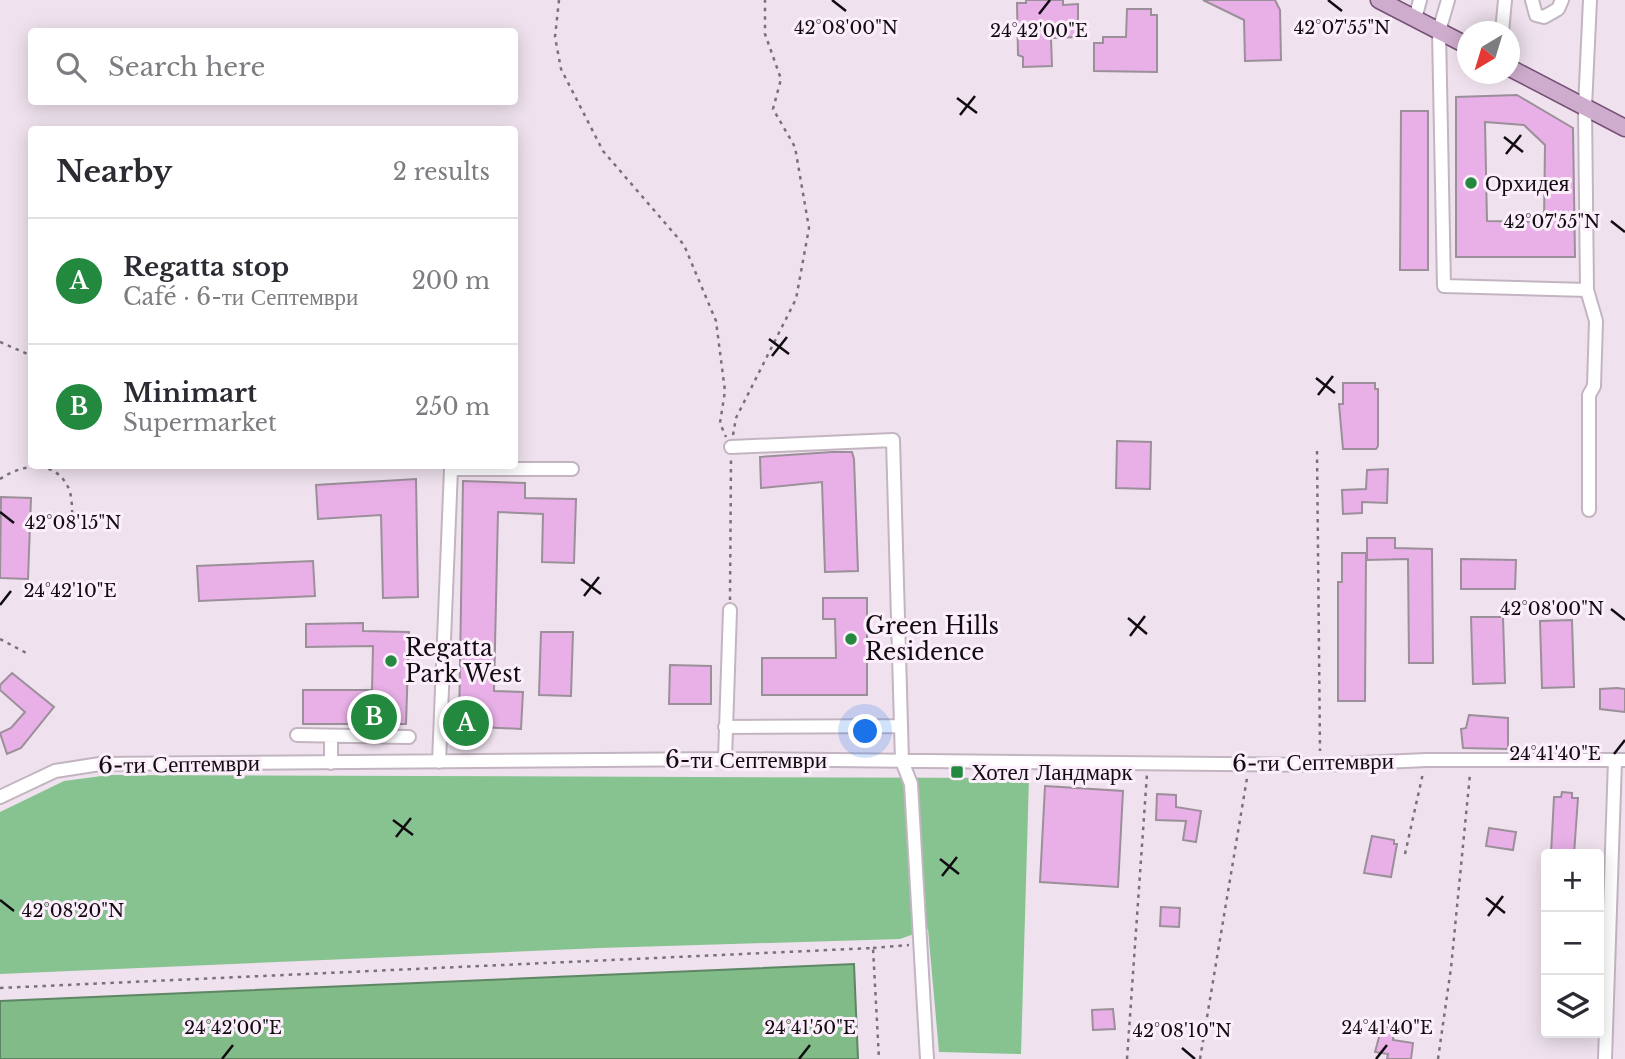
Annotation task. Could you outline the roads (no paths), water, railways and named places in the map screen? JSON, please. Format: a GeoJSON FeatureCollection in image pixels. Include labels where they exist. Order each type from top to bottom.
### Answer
{"type":"FeatureCollection","features":[{"type":"Feature","properties":{"kind":"main road"},"geometry":{"type":"LineString","coordinates":[[1379,0],[1457,40]]}},
{"type":"Feature","properties":{"kind":"main road"},"geometry":{"type":"LineString","coordinates":[[1520,73],[1625,128]]}},
{"type":"Feature","properties":{"kind":"street"},"geometry":{"type":"LineString","coordinates":[[1415,19],[1420,0]]}},
{"type":"Feature","properties":{"kind":"street"},"geometry":{"type":"LineString","coordinates":[[1448,0],[1439,31],[1444,286],[1587,290]]}},
{"type":"Feature","properties":{"kind":"street"},"geometry":{"type":"LineString","coordinates":[[1503,21],[1504,0]]}},
{"type":"Feature","properties":{"kind":"street"},"geometry":{"type":"LineString","coordinates":[[1532,0],[1536,15],[1544,17],[1558,9],[1562,0]]}},
{"type":"Feature","properties":{"kind":"street"},"geometry":{"type":"LineString","coordinates":[[1589,510],[1589,395],[1594,386],[1596,321],[1587,290],[1586,107],[1590,0]]}},
{"type":"Feature","properties":{"kind":"street"},"geometry":{"type":"LineString","coordinates":[[731,447],[892,440],[902,761],[911,784],[927,1059]]}},
{"type":"Feature","properties":{"kind":"street"},"geometry":{"type":"LineString","coordinates":[[439,762],[451,469]]}},
{"type":"Feature","properties":{"kind":"street"},"geometry":{"type":"LineString","coordinates":[[518,469],[572,469]]}},
{"type":"Feature","properties":{"kind":"street"},"geometry":{"type":"LineString","coordinates":[[726,759],[730,610]]}},
{"type":"Feature","properties":{"kind":"street"},"geometry":{"type":"LineString","coordinates":[[725,727],[901,726]]}},
{"type":"Feature","properties":{"kind":"street"},"geometry":{"type":"LineString","coordinates":[[297,735],[409,737]]}},
{"type":"Feature","properties":{"kind":"street"},"geometry":{"type":"LineString","coordinates":[[331,736],[331,763]]}},
{"type":"Feature","properties":{"kind":"street","name":"6-ти Септември"},"geometry":{"type":"LineString","coordinates":[[0,797],[55,771],[77,766],[726,759],[1321,765],[1426,760],[1620,760]]}},
{"type":"Feature","properties":{"kind":"street"},"geometry":{"type":"LineString","coordinates":[[1605,1059],[1620,760]]}},
{"type":"Feature","properties":{"kind":"place","name":"Орхидея"},"geometry":{"type":"Point","coordinates":[1471,183]}},
{"type":"Feature","properties":{"kind":"place","name":"Green Hills Residence"},"geometry":{"type":"Point","coordinates":[851,639]}},
{"type":"Feature","properties":{"kind":"place","name":"Regatta Park West"},"geometry":{"type":"Point","coordinates":[391,661]}},
{"type":"Feature","properties":{"kind":"place","name":"Minimart"},"geometry":{"type":"Point","coordinates":[374,717]}},
{"type":"Feature","properties":{"kind":"place","name":"Regatta stop"},"geometry":{"type":"Point","coordinates":[466,723]}},
{"type":"Feature","properties":{"kind":"place","name":"Хотел Ландмарк"},"geometry":{"type":"Point","coordinates":[957,772]}}]}
